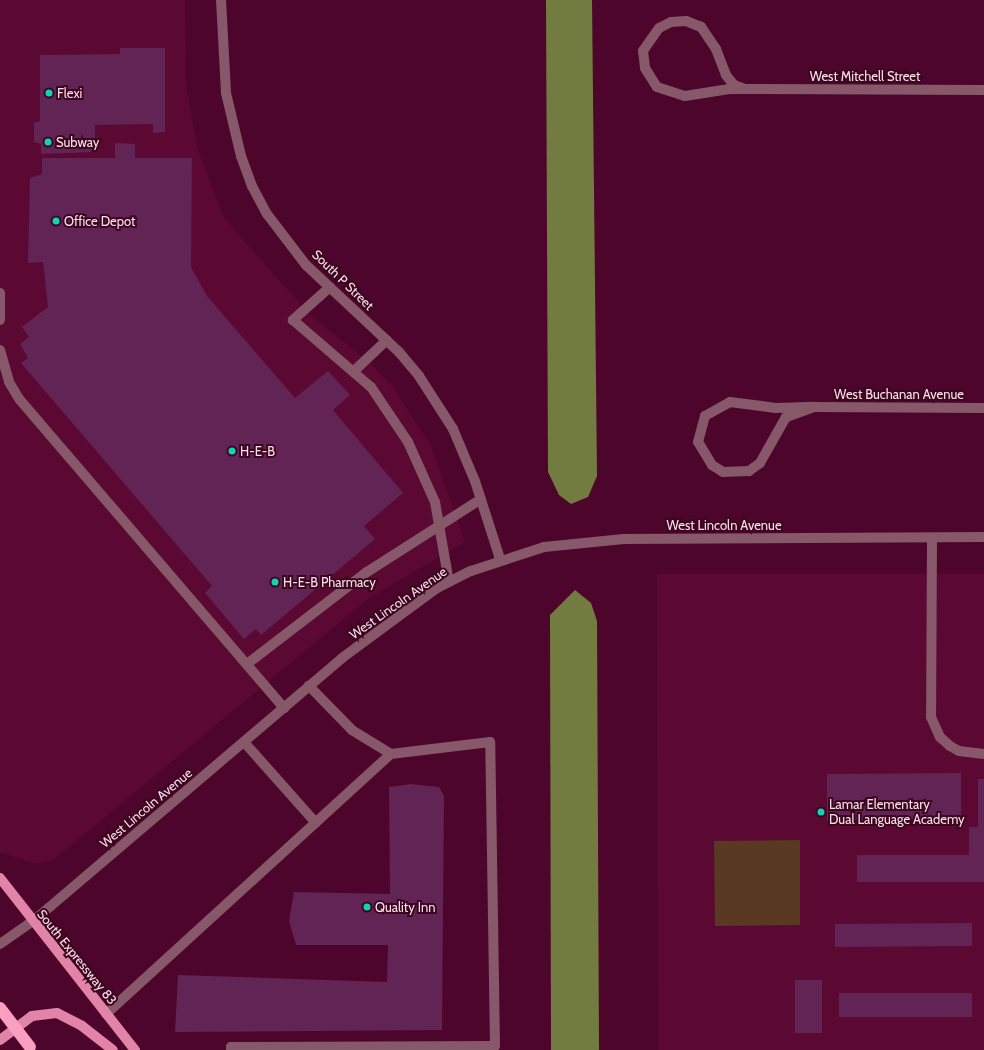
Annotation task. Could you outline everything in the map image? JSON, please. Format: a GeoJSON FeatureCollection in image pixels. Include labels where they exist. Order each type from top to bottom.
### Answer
{"type":"FeatureCollection","features":[{"type":"Feature","properties":{"kind":"highway"},"geometry":{"type":"LineString","coordinates":[[0,1008],[30,1047]]}},
{"type":"Feature","properties":{"kind":"main road","name":"South Expressway 83"},"geometry":{"type":"LineString","coordinates":[[0,878],[32,922],[135,1050]]}},
{"type":"Feature","properties":{"kind":"main road"},"geometry":{"type":"LineString","coordinates":[[0,1040],[32,1016],[57,1013],[82,1026],[113,1050]]}},
{"type":"Feature","properties":{"kind":"street","name":"South P Street"},"geometry":{"type":"LineString","coordinates":[[221,0],[225,86],[241,156],[267,214],[306,265],[386,340],[419,376],[453,429],[481,499],[500,559]]}},
{"type":"Feature","properties":{"kind":"street","name":"West Mitchell Street"},"geometry":{"type":"LineString","coordinates":[[745,89],[734,85],[726,75],[716,49],[701,26],[686,21],[671,22],[659,28],[643,51],[648,77],[670,94],[685,96],[745,89],[984,90]]}},
{"type":"Feature","properties":{"kind":"street"},"geometry":{"type":"LineString","coordinates":[[330,287],[294,320],[371,387],[408,442],[435,502],[449,582]]}},
{"type":"Feature","properties":{"kind":"street"},"geometry":{"type":"LineString","coordinates":[[0,293],[0,320]]}},
{"type":"Feature","properties":{"kind":"street"},"geometry":{"type":"LineString","coordinates":[[354,371],[386,340]]}},
{"type":"Feature","properties":{"kind":"street"},"geometry":{"type":"LineString","coordinates":[[0,350],[9,382],[20,400],[284,708]]}},
{"type":"Feature","properties":{"kind":"street","name":"West Buchanan Avenue"},"geometry":{"type":"LineString","coordinates":[[814,407],[786,417],[760,463],[749,471],[723,472],[712,465],[698,442],[705,416],[730,402],[776,408],[814,407],[984,408]]}},
{"type":"Feature","properties":{"kind":"street"},"geometry":{"type":"LineString","coordinates":[[247,664],[367,572],[481,499]]}},
{"type":"Feature","properties":{"kind":"street"},"geometry":{"type":"LineString","coordinates":[[932,538],[930,717],[940,737],[950,746],[959,751],[984,754]]}},
{"type":"Feature","properties":{"kind":"street","name":"West Lincoln Avenue"},"geometry":{"type":"LineString","coordinates":[[0,944],[32,922],[309,686],[449,582],[500,559],[544,547],[624,539],[984,538]]}},
{"type":"Feature","properties":{"kind":"street"},"geometry":{"type":"LineString","coordinates":[[309,686],[352,730],[391,754]]}},
{"type":"Feature","properties":{"kind":"street"},"geometry":{"type":"LineString","coordinates":[[244,742],[316,823]]}},
{"type":"Feature","properties":{"kind":"street"},"geometry":{"type":"LineString","coordinates":[[106,1014],[391,754],[490,742],[495,1046],[231,1047],[231,1050]]}},
{"type":"Feature","properties":{"kind":"street"},"geometry":{"type":"LineString","coordinates":[[0,950],[32,922]]}},
{"type":"Feature","properties":{"kind":"shaded area"},"geometry":{"type":"Polygon","coordinates":[[[0,0],[185,0],[186,84],[197,147],[224,218],[309,314],[372,365],[392,386],[431,446],[465,542],[369,598],[53,860],[35,864],[0,852],[0,0]]]}},
{"type":"Feature","properties":{"kind":"shaded area"},"geometry":{"type":"Polygon","coordinates":[[[546,0],[592,0],[597,476],[588,497],[571,504],[559,495],[548,472],[546,0]]]}},
{"type":"Feature","properties":{"kind":"shaded area","name":"Lamar Elementary Dual Language Academy"},"geometry":{"type":"Polygon","coordinates":[[[657,574],[984,574],[984,1050],[658,1050],[657,574]]]}},
{"type":"Feature","properties":{"kind":"shaded area"},"geometry":{"type":"Polygon","coordinates":[[[575,590],[591,603],[597,621],[599,1050],[551,1050],[550,615],[575,590]]]}},
{"type":"Feature","properties":{"kind":"shaded area"},"geometry":{"type":"Polygon","coordinates":[[[800,840],[800,925],[715,926],[714,841],[800,840]]]}},
{"type":"Feature","properties":{"kind":"building"},"geometry":{"type":"Polygon","coordinates":[[[120,48],[165,48],[165,132],[153,133],[153,124],[95,125],[95,152],[41,154],[41,144],[34,142],[34,123],[40,121],[40,55],[120,54],[120,48]]]}},
{"type":"Feature","properties":{"kind":"building","name":"H-E-B"},"geometry":{"type":"Polygon","coordinates":[[[115,143],[135,144],[135,158],[192,158],[191,267],[207,296],[295,398],[328,371],[350,395],[333,410],[403,493],[364,526],[375,539],[261,635],[256,629],[244,639],[205,593],[212,586],[21,363],[28,358],[20,344],[29,337],[22,327],[48,307],[43,262],[28,263],[30,178],[42,174],[42,158],[115,158],[115,143]]]}},
{"type":"Feature","properties":{"kind":"building"},"geometry":{"type":"Polygon","coordinates":[[[961,773],[961,820],[827,820],[827,774],[961,773]]]}},
{"type":"Feature","properties":{"kind":"building"},"geometry":{"type":"Polygon","coordinates":[[[978,779],[984,779],[984,882],[857,882],[857,855],[969,855],[969,827],[978,827],[978,779]]]}},
{"type":"Feature","properties":{"kind":"building","name":"Quality Inn"},"geometry":{"type":"Polygon","coordinates":[[[411,784],[439,787],[444,796],[442,1030],[175,1032],[178,975],[387,982],[388,945],[296,945],[289,921],[294,892],[390,894],[389,787],[411,784]]]}},
{"type":"Feature","properties":{"kind":"building"},"geometry":{"type":"Polygon","coordinates":[[[972,923],[972,946],[835,947],[835,924],[972,923]]]}},
{"type":"Feature","properties":{"kind":"building"},"geometry":{"type":"Polygon","coordinates":[[[795,980],[822,980],[822,1033],[795,1033],[795,980]]]}},
{"type":"Feature","properties":{"kind":"building"},"geometry":{"type":"Polygon","coordinates":[[[839,993],[972,993],[972,1017],[839,1017],[839,993]]]}},
{"type":"Feature","properties":{"kind":"place","name":"Flexi"},"geometry":{"type":"Point","coordinates":[49,93]}},
{"type":"Feature","properties":{"kind":"place","name":"Subway"},"geometry":{"type":"Point","coordinates":[48,142]}},
{"type":"Feature","properties":{"kind":"place","name":"Office Depot"},"geometry":{"type":"Point","coordinates":[56,221]}},
{"type":"Feature","properties":{"kind":"place","name":"H-E-B"},"geometry":{"type":"Point","coordinates":[232,451]}},
{"type":"Feature","properties":{"kind":"place","name":"H-E-B Pharmacy"},"geometry":{"type":"Point","coordinates":[275,582]}},
{"type":"Feature","properties":{"kind":"place","name":"Lamar Elementary Dual Language Academy"},"geometry":{"type":"Point","coordinates":[821,812]}},
{"type":"Feature","properties":{"kind":"place","name":"Quality Inn"},"geometry":{"type":"Point","coordinates":[367,907]}}]}
